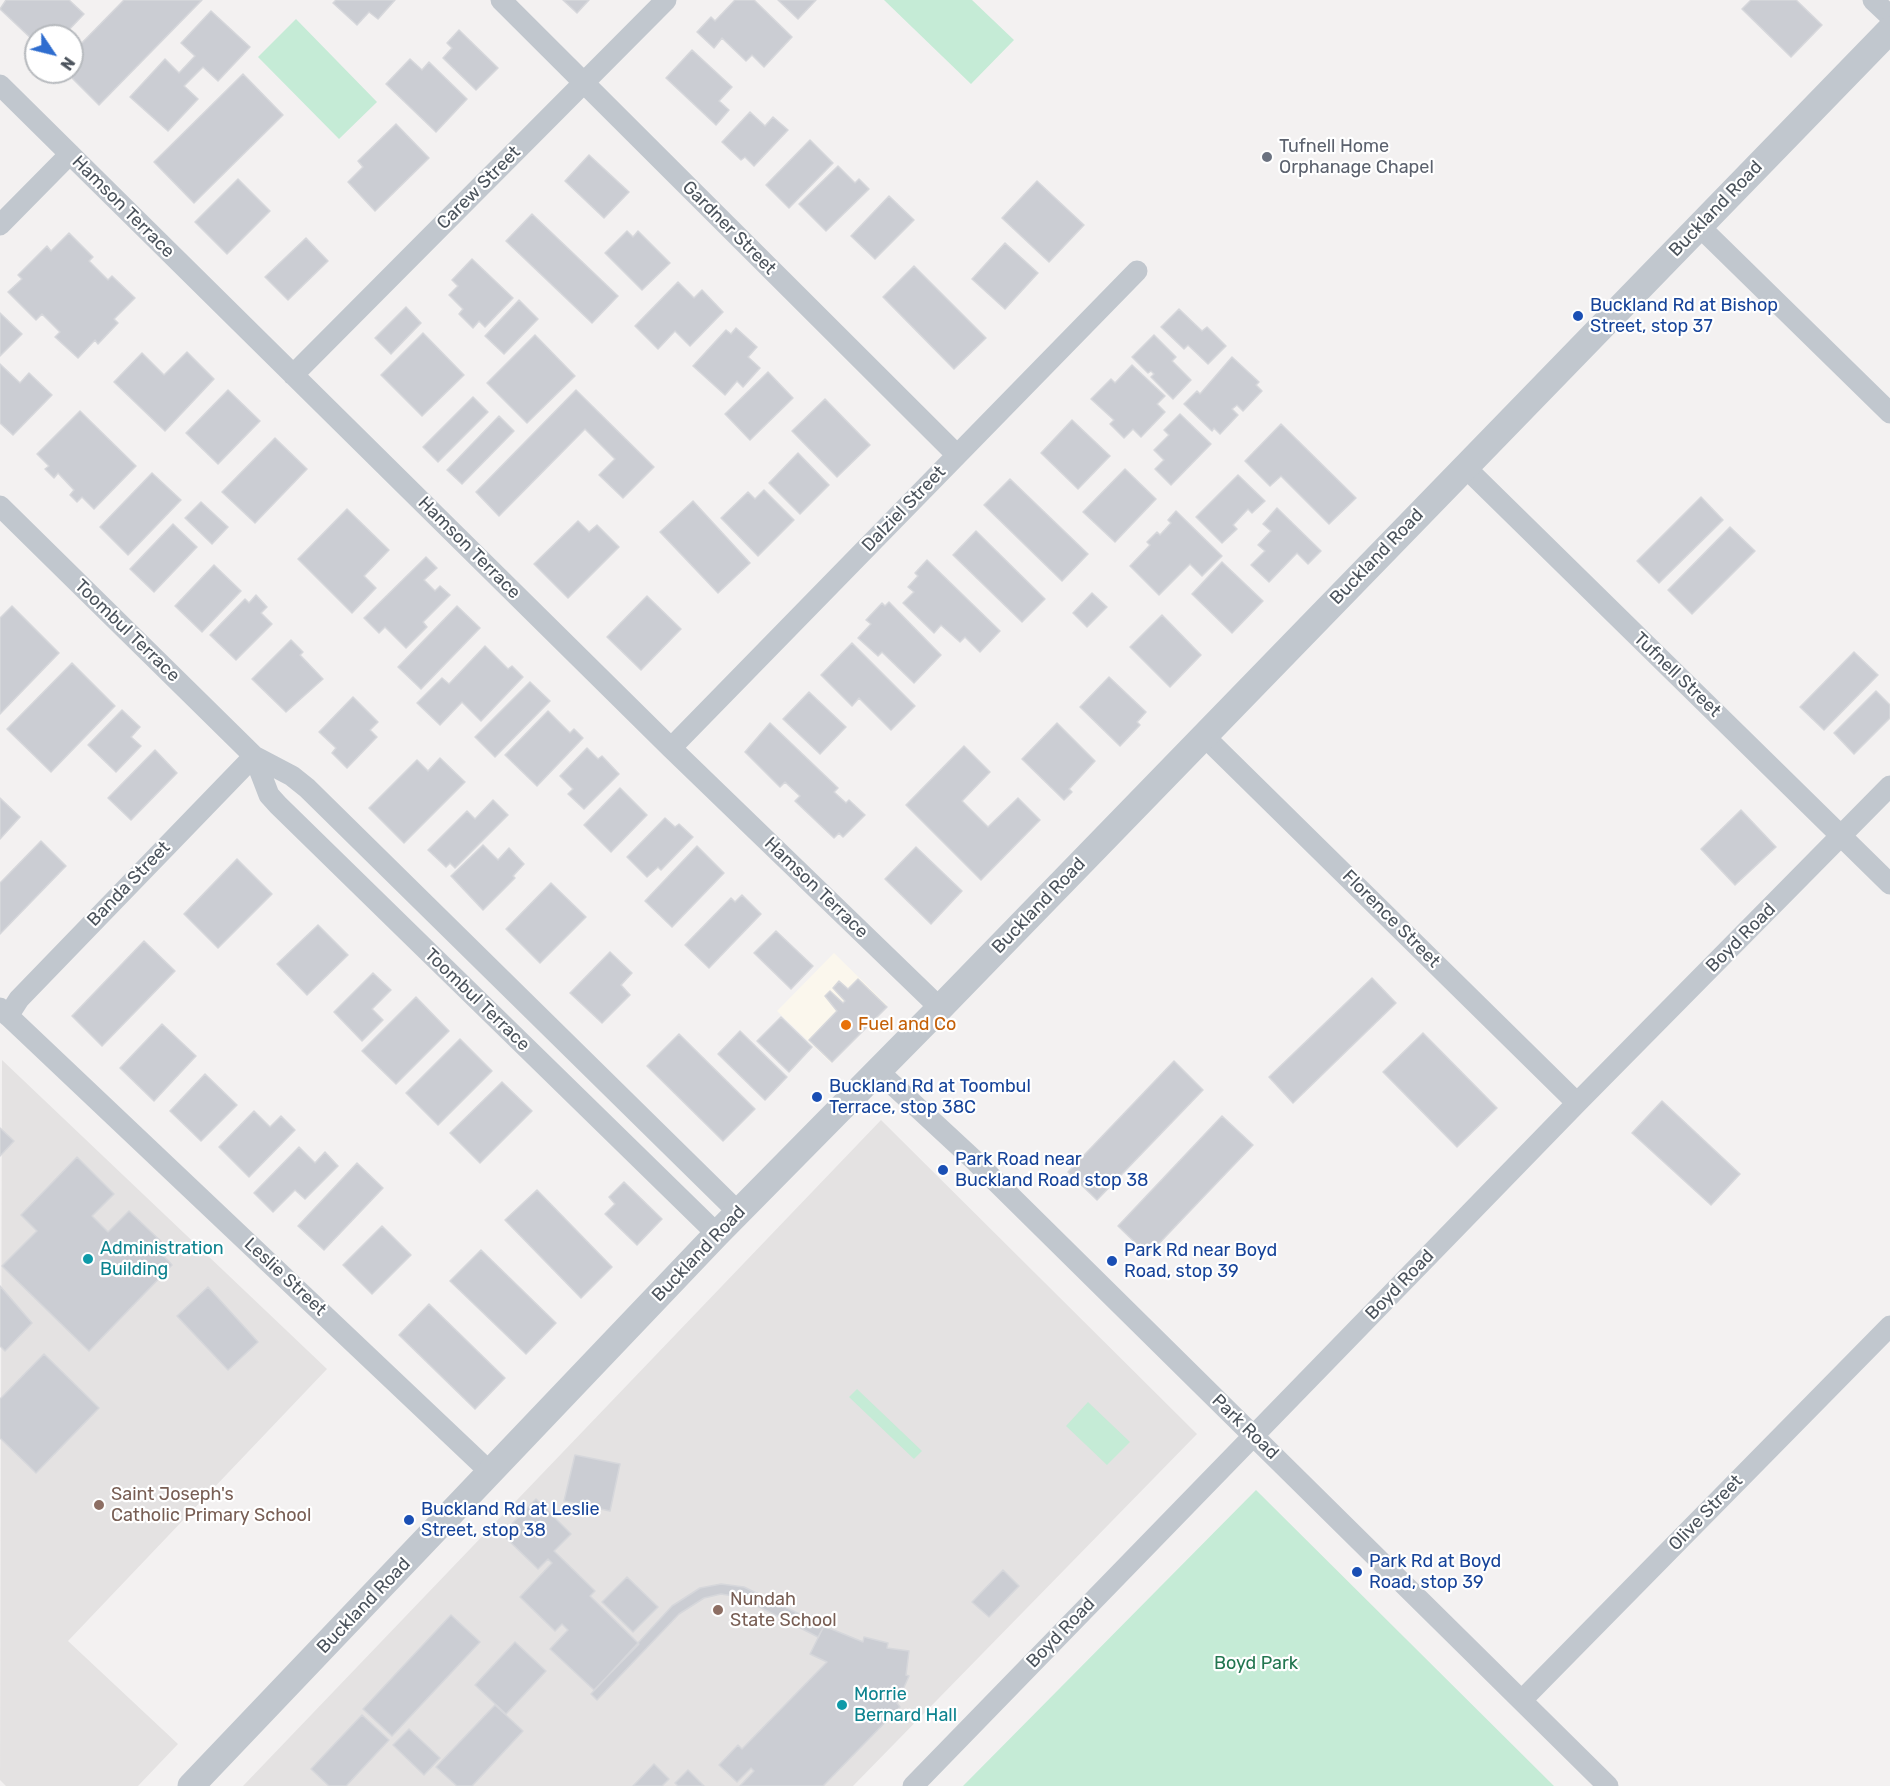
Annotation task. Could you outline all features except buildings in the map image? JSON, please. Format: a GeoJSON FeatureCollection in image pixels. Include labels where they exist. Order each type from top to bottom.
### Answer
{"type":"FeatureCollection","features":[{"type":"Feature","properties":{"kind":"street","name":"Gardner Street"},"geometry":{"type":"LineString","coordinates":[[501,0],[957,455]]}},
{"type":"Feature","properties":{"kind":"street","name":"Carew Street"},"geometry":{"type":"LineString","coordinates":[[293,375],[666,0]]}},
{"type":"Feature","properties":{"kind":"street"},"geometry":{"type":"LineString","coordinates":[[1873,0],[1890,16]]}},
{"type":"Feature","properties":{"kind":"street","name":"Buckland Road"},"geometry":{"type":"LineString","coordinates":[[191,1786],[717,1234],[940,1008],[1890,30]]}},
{"type":"Feature","properties":{"kind":"street","name":"Hamson Terrace"},"geometry":{"type":"LineString","coordinates":[[0,85],[671,748],[940,1008]]}},
{"type":"Feature","properties":{"kind":"street"},"geometry":{"type":"LineString","coordinates":[[0,225],[70,154]]}},
{"type":"Feature","properties":{"kind":"street"},"geometry":{"type":"LineString","coordinates":[[1699,226],[1890,413]]}},
{"type":"Feature","properties":{"kind":"street","name":"Dalziel Street"},"geometry":{"type":"LineString","coordinates":[[671,748],[1137,271]]}},
{"type":"Feature","properties":{"kind":"street","name":"Tufnell Street"},"geometry":{"type":"LineString","coordinates":[[1464,466],[1890,884]]}},
{"type":"Feature","properties":{"kind":"street","name":"Toombul Terrace"},"geometry":{"type":"LineString","coordinates":[[0,506],[254,756],[292,776],[307,788],[739,1213]]}},
{"type":"Feature","properties":{"kind":"street","name":"Florence Street"},"geometry":{"type":"LineString","coordinates":[[1204,736],[1578,1103]]}},
{"type":"Feature","properties":{"kind":"street","name":"Toombul Terrace"},"geometry":{"type":"LineString","coordinates":[[254,756],[269,795],[278,805],[717,1234]]}},
{"type":"Feature","properties":{"kind":"street","name":"Banda Street"},"geometry":{"type":"LineString","coordinates":[[4,1012],[254,756]]}},
{"type":"Feature","properties":{"kind":"street","name":"Boyd Road"},"geometry":{"type":"LineString","coordinates":[[913,1786],[1890,786]]}},
{"type":"Feature","properties":{"kind":"street","name":"Leslie Street"},"geometry":{"type":"LineString","coordinates":[[4,1012],[491,1473]]}},
{"type":"Feature","properties":{"kind":"street","name":"Park Road"},"geometry":{"type":"LineString","coordinates":[[878,1071],[973,1159],[1608,1786]]}},
{"type":"Feature","properties":{"kind":"street","name":"Olive Street"},"geometry":{"type":"LineString","coordinates":[[1522,1700],[1890,1326]]}},
{"type":"Feature","properties":{"kind":"shaded area"},"geometry":{"type":"Polygon","coordinates":[[[834,953],[887,1005],[831,1063],[777,1011],[834,953]]]}},
{"type":"Feature","properties":{"kind":"shaded area","name":"Saint Joseph's Catholic Primary School"},"geometry":{"type":"Polygon","coordinates":[[[2,1060],[327,1369],[68,1641],[178,1744],[138,1786],[6,1786],[0,1780],[2,1060]]]}},
{"type":"Feature","properties":{"kind":"shaded area","name":"Nundah State School"},"geometry":{"type":"Polygon","coordinates":[[[881,1120],[1197,1434],[853,1786],[243,1786],[881,1120]]]}},
{"type":"Feature","properties":{"kind":"green space"},"geometry":{"type":"Polygon","coordinates":[[[884,0],[972,0],[1014,40],[971,84],[884,0]]]}},
{"type":"Feature","properties":{"kind":"green space"},"geometry":{"type":"Polygon","coordinates":[[[296,19],[377,102],[339,139],[258,57],[296,19]]]}},
{"type":"Feature","properties":{"kind":"green space"},"geometry":{"type":"Polygon","coordinates":[[[857,1389],[922,1451],[914,1459],[849,1397],[857,1389]]]}},
{"type":"Feature","properties":{"kind":"green space"},"geometry":{"type":"Polygon","coordinates":[[[1088,1402],[1130,1442],[1107,1465],[1066,1426],[1088,1402]]]}},
{"type":"Feature","properties":{"kind":"green space","name":"Boyd Park"},"geometry":{"type":"Polygon","coordinates":[[[1256,1490],[1554,1786],[963,1786],[1256,1490]]]}},
{"type":"Feature","properties":{"kind":"place","name":"Tufnell Home Orphanage Chapel"},"geometry":{"type":"Point","coordinates":[1267,157]}},
{"type":"Feature","properties":{"kind":"place","name":"Buckland Rd at Bishop Street, stop 37"},"geometry":{"type":"Point","coordinates":[1578,316]}},
{"type":"Feature","properties":{"kind":"place","name":"Fuel and Co"},"geometry":{"type":"Point","coordinates":[846,1025]}},
{"type":"Feature","properties":{"kind":"place","name":"Buckland Rd at Toombul Terrace, stop 38C"},"geometry":{"type":"Point","coordinates":[817,1097]}},
{"type":"Feature","properties":{"kind":"place","name":"Park Road near Buckland Road stop 38"},"geometry":{"type":"Point","coordinates":[943,1170]}},
{"type":"Feature","properties":{"kind":"place","name":"Administration Building"},"geometry":{"type":"Point","coordinates":[88,1259]}},
{"type":"Feature","properties":{"kind":"place","name":"Park Rd near Boyd Road, stop 39"},"geometry":{"type":"Point","coordinates":[1112,1261]}},
{"type":"Feature","properties":{"kind":"place","name":"Saint Joseph's Catholic Primary School"},"geometry":{"type":"Point","coordinates":[99,1505]}},
{"type":"Feature","properties":{"kind":"place","name":"Buckland Rd at Leslie Street, stop 38"},"geometry":{"type":"Point","coordinates":[409,1520]}},
{"type":"Feature","properties":{"kind":"place","name":"Park Rd at Boyd Road, stop 39"},"geometry":{"type":"Point","coordinates":[1357,1572]}},
{"type":"Feature","properties":{"kind":"place","name":"Nundah State School"},"geometry":{"type":"Point","coordinates":[718,1610]}},
{"type":"Feature","properties":{"kind":"place","name":"Morrie Bernard Hall"},"geometry":{"type":"Point","coordinates":[842,1705]}}]}
